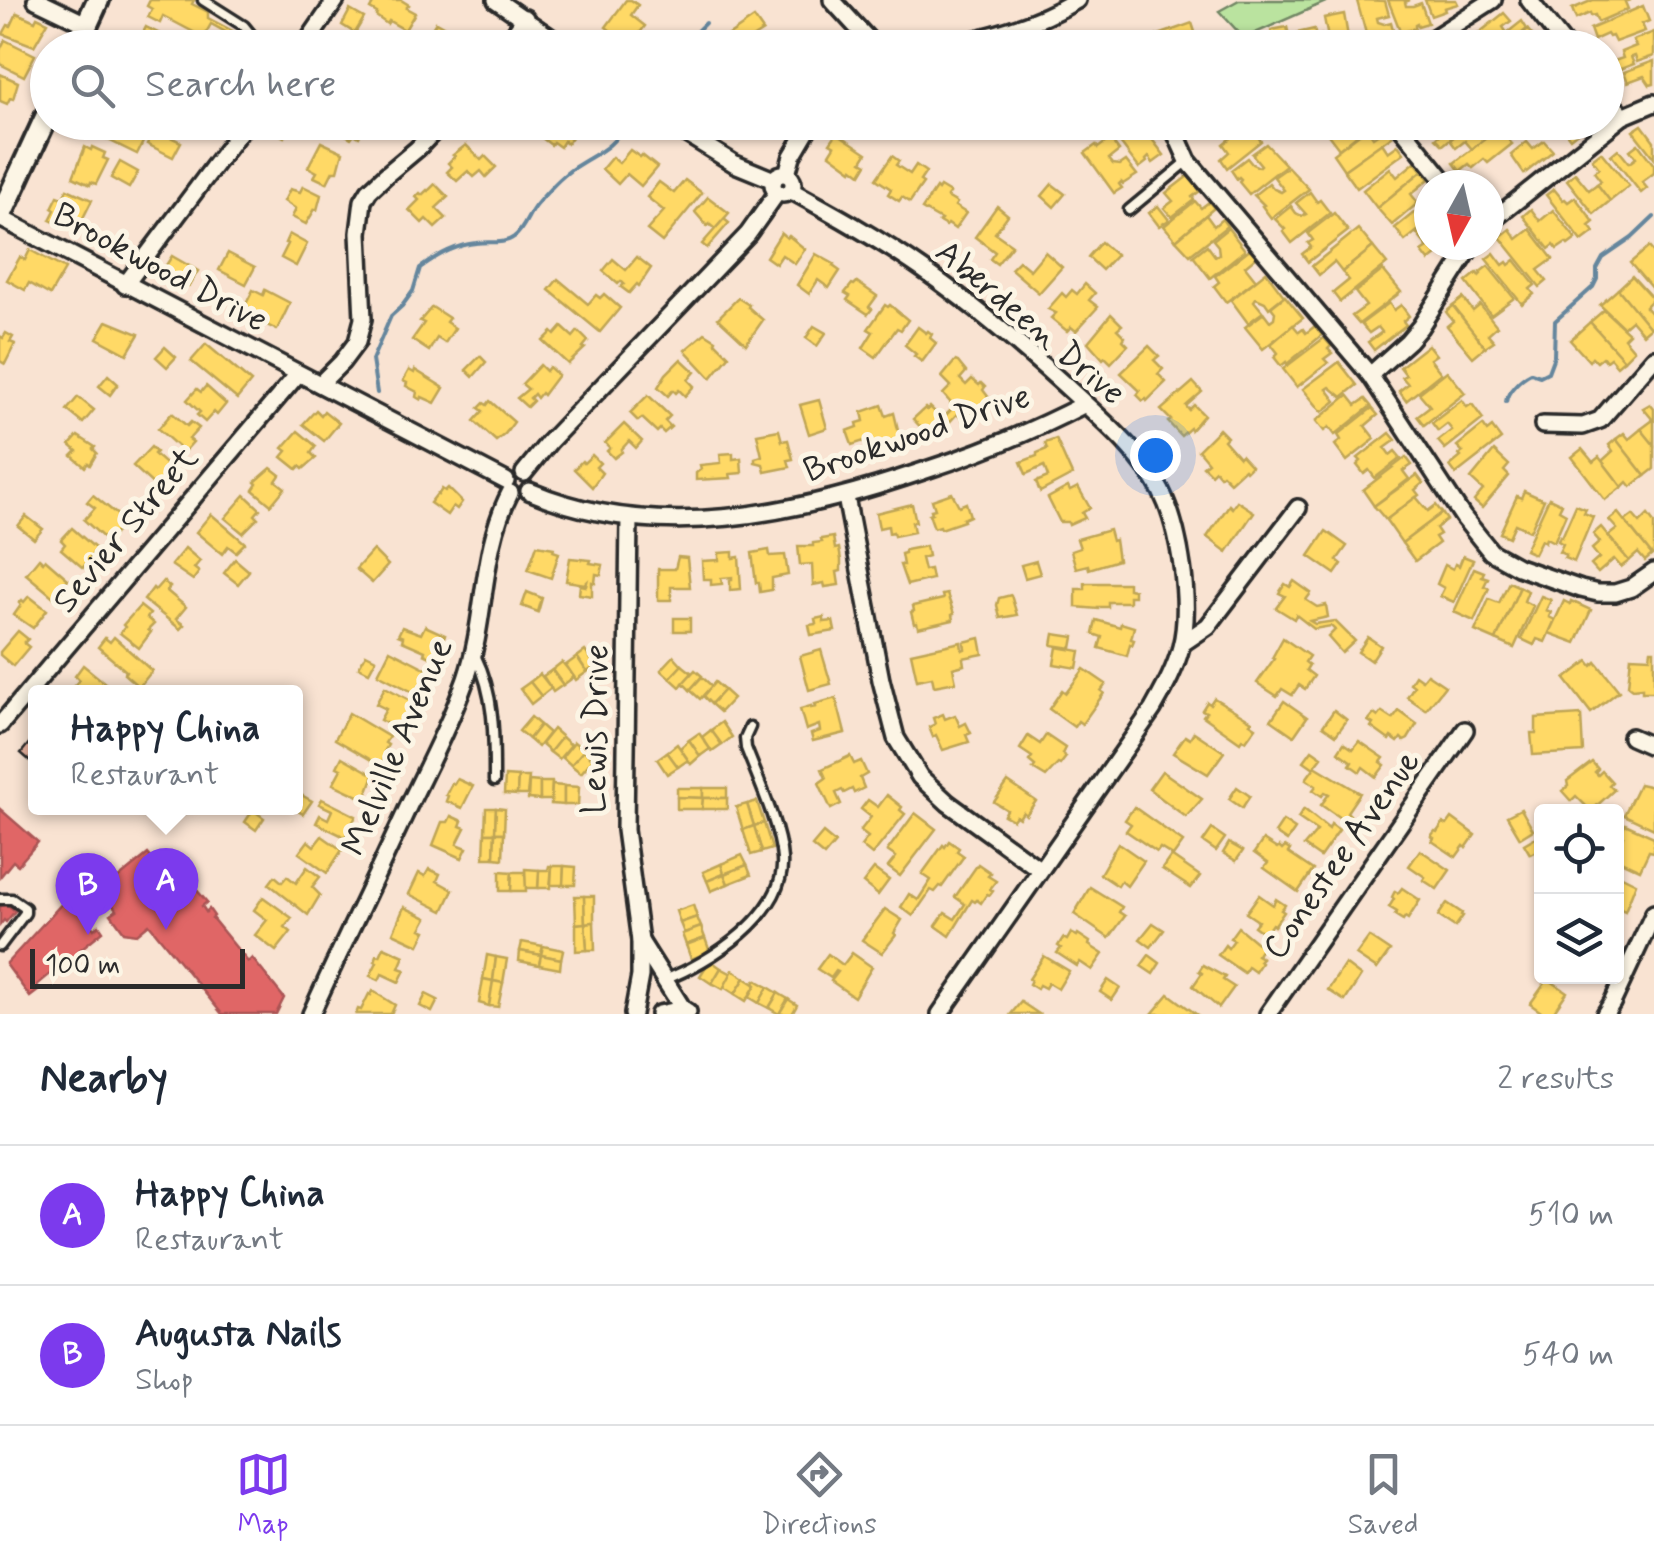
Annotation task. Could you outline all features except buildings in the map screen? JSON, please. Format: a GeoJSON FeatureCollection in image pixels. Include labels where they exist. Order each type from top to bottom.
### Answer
{"type":"FeatureCollection","features":[{"type":"Feature","properties":{"kind":"main road"},"geometry":{"type":"LineString","coordinates":[[84,30],[98,0]]}},
{"type":"Feature","properties":{"kind":"main road"},"geometry":{"type":"LineString","coordinates":[[0,218],[36,140]]}},
{"type":"Feature","properties":{"kind":"street"},"geometry":{"type":"LineString","coordinates":[[36,0],[86,24]]}},
{"type":"Feature","properties":{"kind":"street"},"geometry":{"type":"LineString","coordinates":[[315,30],[336,0]]}},
{"type":"Feature","properties":{"kind":"street"},"geometry":{"type":"LineString","coordinates":[[496,0],[541,30]]}},
{"type":"Feature","properties":{"kind":"street"},"geometry":{"type":"LineString","coordinates":[[832,0],[860,30]]}},
{"type":"Feature","properties":{"kind":"street"},"geometry":{"type":"LineString","coordinates":[[1012,30],[1077,0]]}},
{"type":"Feature","properties":{"kind":"street"},"geometry":{"type":"LineString","coordinates":[[1446,30],[1493,0]]}},
{"type":"Feature","properties":{"kind":"street"},"geometry":{"type":"LineString","coordinates":[[1530,0],[1554,30]]}},
{"type":"Feature","properties":{"kind":"street"},"geometry":{"type":"LineString","coordinates":[[517,30],[525,18]]}},
{"type":"Feature","properties":{"kind":"street"},"geometry":{"type":"LineString","coordinates":[[1624,116],[1654,103]]}},
{"type":"Feature","properties":{"kind":"street"},"geometry":{"type":"LineString","coordinates":[[125,285],[233,140]]}},
{"type":"Feature","properties":{"kind":"street"},"geometry":{"type":"LineString","coordinates":[[320,384],[357,342],[363,320],[359,233],[363,200],[426,140]]}},
{"type":"Feature","properties":{"kind":"street","name":"Aberdeen Drive"},"geometry":{"type":"LineString","coordinates":[[696,140],[735,164],[782,184],[920,267],[1037,359],[1109,426],[1160,488],[1169,512],[1180,562],[1184,608],[1182,642],[1168,684],[940,1014]]}},
{"type":"Feature","properties":{"kind":"street"},"geometry":{"type":"LineString","coordinates":[[524,473],[562,428],[748,234],[782,184],[801,140]]}},
{"type":"Feature","properties":{"kind":"street"},"geometry":{"type":"LineString","coordinates":[[1179,140],[1188,161],[1370,375],[1463,517],[1491,552],[1518,567],[1598,593],[1631,588],[1654,572]]}},
{"type":"Feature","properties":{"kind":"street"},"geometry":{"type":"LineString","coordinates":[[1412,140],[1436,170]]}},
{"type":"Feature","properties":{"kind":"street"},"geometry":{"type":"LineString","coordinates":[[1504,211],[1593,140]]}},
{"type":"Feature","properties":{"kind":"street","name":"Brookwood Drive"},"geometry":{"type":"LineString","coordinates":[[0,218],[320,384],[508,487]]}},
{"type":"Feature","properties":{"kind":"street"},"geometry":{"type":"LineString","coordinates":[[1370,375],[1420,327],[1462,260]]}},
{"type":"Feature","properties":{"kind":"street"},"geometry":{"type":"LineString","coordinates":[[1543,425],[1582,426],[1600,420],[1654,358]]}},
{"type":"Feature","properties":{"kind":"street","name":"Sevier Street"},"geometry":{"type":"LineString","coordinates":[[32,685],[298,374]]}},
{"type":"Feature","properties":{"kind":"street","name":"Brookwood Drive"},"geometry":{"type":"LineString","coordinates":[[529,490],[574,508],[659,520],[710,520],[846,496],[996,445],[1085,404]]}},
{"type":"Feature","properties":{"kind":"street"},"geometry":{"type":"LineString","coordinates":[[514,472],[524,473],[530,480],[529,490],[518,496],[508,487],[514,472]]}},
{"type":"Feature","properties":{"kind":"street","name":"Melville Avenue"},"geometry":{"type":"LineString","coordinates":[[310,1014],[454,712],[474,653],[487,563],[508,487]]}},
{"type":"Feature","properties":{"kind":"street"},"geometry":{"type":"LineString","coordinates":[[846,496],[880,680],[896,738],[920,777],[948,803],[1039,868]]}},
{"type":"Feature","properties":{"kind":"street"},"geometry":{"type":"LineString","coordinates":[[1182,642],[1208,626],[1298,508]]}},
{"type":"Feature","properties":{"kind":"street","name":"Lewis Drive"},"geometry":{"type":"LineString","coordinates":[[629,517],[624,830],[640,941]]}},
{"type":"Feature","properties":{"kind":"street","name":"Sevier Street"},"geometry":{"type":"LineString","coordinates":[[0,723],[28,690]]}},
{"type":"Feature","properties":{"kind":"street","name":"Conestee Avenue"},"geometry":{"type":"LineString","coordinates":[[1268,1014],[1465,730]]}},
{"type":"Feature","properties":{"kind":"street"},"geometry":{"type":"LineString","coordinates":[[1631,737],[1654,748]]}},
{"type":"Feature","properties":{"kind":"street"},"geometry":{"type":"LineString","coordinates":[[1604,1014],[1654,913]]}},
{"type":"Feature","properties":{"kind":"street"},"geometry":{"type":"LineString","coordinates":[[640,941],[687,1012]]}},
{"type":"Feature","properties":{"kind":"street"},"geometry":{"type":"LineString","coordinates":[[632,1014],[640,976],[640,941]]}},
{"type":"Feature","properties":{"kind":"street"},"geometry":{"type":"LineString","coordinates":[[658,1014],[687,1012]]}},
{"type":"Feature","properties":{"kind":"lane"},"geometry":{"type":"LineString","coordinates":[[203,0],[247,30]]}},
{"type":"Feature","properties":{"kind":"lane"},"geometry":{"type":"LineString","coordinates":[[1129,210],[1188,161]]}},
{"type":"Feature","properties":{"kind":"lane"},"geometry":{"type":"LineString","coordinates":[[474,653],[485,676],[494,730],[494,781]]}},
{"type":"Feature","properties":{"kind":"lane"},"geometry":{"type":"LineString","coordinates":[[664,980],[700,964],[728,945],[773,898],[782,878],[778,840],[746,748],[744,738],[750,727]]}},
{"type":"Feature","properties":{"kind":"lane"},"geometry":{"type":"LineString","coordinates":[[0,899],[12,899],[25,908],[25,913],[0,946]]}},
{"type":"Feature","properties":{"kind":"green space"},"geometry":{"type":"Polygon","coordinates":[[[1239,0],[1330,0],[1262,30],[1237,30],[1219,11],[1239,0]]]}},
{"type":"Feature","properties":{"kind":"waterway"},"geometry":{"type":"LineString","coordinates":[[698,30],[705,23]]}},
{"type":"Feature","properties":{"kind":"waterway"},"geometry":{"type":"LineString","coordinates":[[377,393],[372,360],[391,316],[413,291],[420,268],[461,246],[514,237],[554,184],[614,140]]}},
{"type":"Feature","properties":{"kind":"waterway"},"geometry":{"type":"LineString","coordinates":[[1506,402],[1523,378],[1548,372],[1554,356],[1555,321],[1593,287],[1603,258],[1654,217]]}},
{"type":"Feature","properties":{"kind":"place","name":"Happy China"},"geometry":{"type":"Point","coordinates":[166,930]}},
{"type":"Feature","properties":{"kind":"place","name":"Augusta Nails"},"geometry":{"type":"Point","coordinates":[88,935]}}]}
